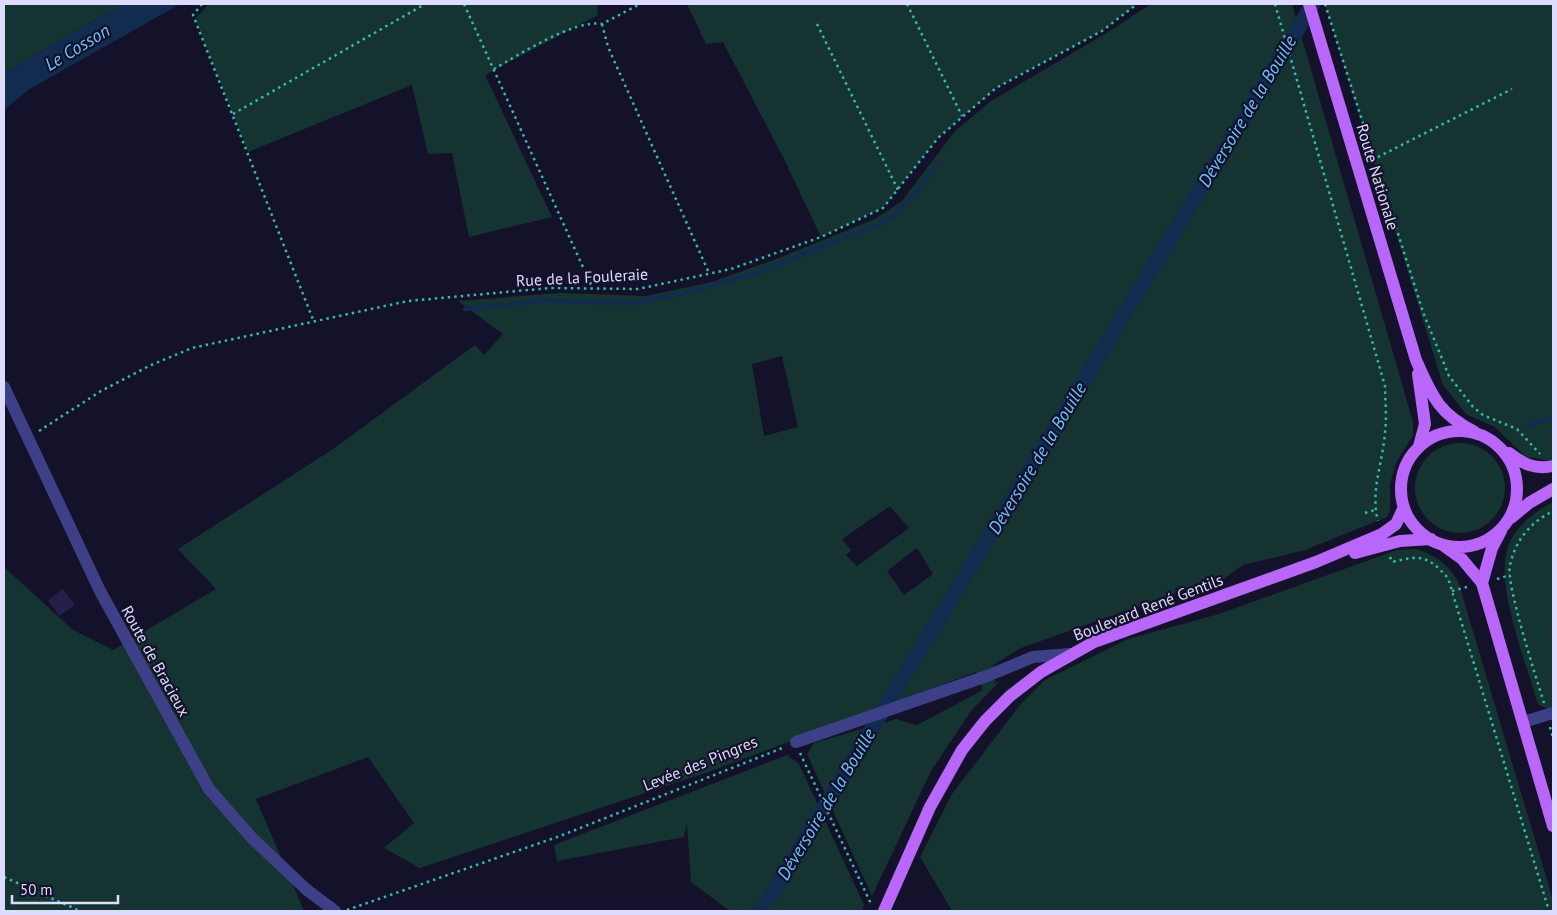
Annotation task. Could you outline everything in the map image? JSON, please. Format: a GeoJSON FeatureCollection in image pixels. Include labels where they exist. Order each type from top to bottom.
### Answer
{"type":"FeatureCollection","features":[{"type":"Feature","properties":{"kind":"main road","name":"Route Nationale"},"geometry":{"type":"LineString","coordinates":[[1309,4],[1416,360],[1424,424],[1419,446]]}},
{"type":"Feature","properties":{"kind":"main road","name":"Route Nationale"},"geometry":{"type":"LineString","coordinates":[[1416,360],[1438,404],[1449,418],[1475,432]]}},
{"type":"Feature","properties":{"kind":"main road"},"geometry":{"type":"LineString","coordinates":[[1548,467],[1520,462],[1489,438],[1475,432],[1448,431],[1437,434],[1419,446],[1409,459],[1403,474],[1401,491],[1404,507],[1412,522],[1435,541],[1462,559],[1482,583],[1553,826]]}},
{"type":"Feature","properties":{"kind":"main road"},"geometry":{"type":"LineString","coordinates":[[1482,583],[1492,548],[1514,510],[1518,488],[1513,466],[1501,447]]}},
{"type":"Feature","properties":{"kind":"main road"},"geometry":{"type":"LineString","coordinates":[[1435,541],[1466,547],[1483,542],[1529,503],[1553,489]]}},
{"type":"Feature","properties":{"kind":"main road","name":"Boulevard René Gentils"},"geometry":{"type":"LineString","coordinates":[[1384,540],[1399,520],[1404,507]]}},
{"type":"Feature","properties":{"kind":"main road","name":"Boulevard René Gentils"},"geometry":{"type":"LineString","coordinates":[[884,911],[930,807],[962,750],[985,721],[1010,696],[1070,654],[1094,642],[1316,562],[1384,540],[1435,541]]}},
{"type":"Feature","properties":{"kind":"street","name":"Route de Bracieux"},"geometry":{"type":"LineString","coordinates":[[4,387],[100,591],[209,789],[252,838],[307,890],[335,911]]}},
{"type":"Feature","properties":{"kind":"street"},"geometry":{"type":"LineString","coordinates":[[796,742],[987,676],[1033,657],[1070,654]]}},
{"type":"Feature","properties":{"kind":"street"},"geometry":{"type":"LineString","coordinates":[[1523,722],[1550,714]]}},
{"type":"Feature","properties":{"kind":"path"},"geometry":{"type":"LineString","coordinates":[[202,4],[193,15],[314,322]]}},
{"type":"Feature","properties":{"kind":"path"},"geometry":{"type":"LineString","coordinates":[[233,114],[425,4]]}},
{"type":"Feature","properties":{"kind":"path"},"geometry":{"type":"LineString","coordinates":[[464,4],[592,287]]}},
{"type":"Feature","properties":{"kind":"path"},"geometry":{"type":"LineString","coordinates":[[494,69],[546,40],[592,22],[602,24],[640,4]]}},
{"type":"Feature","properties":{"kind":"path"},"geometry":{"type":"LineString","coordinates":[[907,4],[962,116]]}},
{"type":"Feature","properties":{"kind":"path","name":"Rue de la Fouleraie"},"geometry":{"type":"LineString","coordinates":[[27,439],[101,391],[149,366],[192,348],[408,301],[550,288],[638,288],[731,269],[821,236],[883,208],[938,138],[996,88],[1102,31],[1137,4]]}},
{"type":"Feature","properties":{"kind":"path"},"geometry":{"type":"LineString","coordinates":[[1276,4],[1385,386],[1386,432],[1377,479],[1375,510],[1392,562],[1416,556],[1434,564],[1448,578],[1548,911]]}},
{"type":"Feature","properties":{"kind":"path"},"geometry":{"type":"LineString","coordinates":[[1325,4],[1423,312],[1449,376],[1473,407],[1484,416],[1517,429],[1528,439],[1548,467]]}},
{"type":"Feature","properties":{"kind":"path"},"geometry":{"type":"LineString","coordinates":[[602,24],[608,47],[709,274]]}},
{"type":"Feature","properties":{"kind":"path"},"geometry":{"type":"LineString","coordinates":[[817,24],[898,190]]}},
{"type":"Feature","properties":{"kind":"path"},"geometry":{"type":"LineString","coordinates":[[1358,168],[1512,89]]}},
{"type":"Feature","properties":{"kind":"path"},"geometry":{"type":"LineString","coordinates":[[1365,513],[1375,510]]}},
{"type":"Feature","properties":{"kind":"path"},"geometry":{"type":"LineString","coordinates":[[1553,511],[1537,519],[1520,538],[1509,567],[1550,714],[1553,738]]}},
{"type":"Feature","properties":{"kind":"path"},"geometry":{"type":"LineString","coordinates":[[1497,578],[1510,575]]}},
{"type":"Feature","properties":{"kind":"path"},"geometry":{"type":"LineString","coordinates":[[1452,590],[1464,588]]}},
{"type":"Feature","properties":{"kind":"path"},"geometry":{"type":"LineString","coordinates":[[796,742],[869,901]]}},
{"type":"Feature","properties":{"kind":"path","name":"Levée des Pingres"},"geometry":{"type":"LineString","coordinates":[[344,911],[560,836],[796,742]]}},
{"type":"Feature","properties":{"kind":"path"},"geometry":{"type":"LineString","coordinates":[[4,878],[80,911]]}},
{"type":"Feature","properties":{"kind":"green space"},"geometry":{"type":"Polygon","coordinates":[[[4,4],[122,4],[4,73],[4,4]]]}},
{"type":"Feature","properties":{"kind":"green space"},"geometry":{"type":"Polygon","coordinates":[[[209,4],[597,4],[598,15],[485,75],[552,217],[469,237],[452,153],[428,154],[412,85],[248,152],[195,19],[209,4]]]}},
{"type":"Feature","properties":{"kind":"green space"},"geometry":{"type":"Polygon","coordinates":[[[687,4],[1137,4],[1102,31],[996,88],[938,138],[883,208],[821,237],[784,159],[723,42],[706,44],[687,4]]]}},
{"type":"Feature","properties":{"kind":"green space"},"geometry":{"type":"Polygon","coordinates":[[[1151,4],[1292,4],[1413,422],[1413,435],[1396,463],[1390,484],[1390,509],[1387,517],[1305,550],[1243,565],[1222,580],[1184,591],[1183,587],[1175,588],[1176,593],[1021,648],[993,665],[995,683],[1001,680],[971,711],[931,771],[872,896],[807,754],[814,743],[896,719],[917,725],[983,690],[976,672],[711,771],[420,868],[384,848],[414,823],[368,757],[256,799],[304,911],[4,911],[4,567],[73,630],[113,650],[216,589],[178,549],[333,449],[475,345],[484,355],[503,334],[458,301],[560,293],[646,296],[712,282],[779,258],[875,219],[902,201],[955,131],[991,101],[1105,34],[1151,4]],[[782,356],[752,364],[764,436],[798,427],[782,356]],[[890,506],[842,539],[851,550],[846,555],[857,566],[909,528],[890,506]],[[917,548],[887,571],[904,595],[933,574],[917,548]]]}},
{"type":"Feature","properties":{"kind":"green space"},"geometry":{"type":"Polygon","coordinates":[[[1325,4],[1553,4],[1553,461],[1526,457],[1495,427],[1466,414],[1443,385],[1325,4]]]}},
{"type":"Feature","properties":{"kind":"green space"},"geometry":{"type":"Polygon","coordinates":[[[1460,443],[1477,447],[1492,456],[1501,471],[1505,488],[1501,505],[1492,520],[1477,529],[1460,533],[1443,529],[1428,520],[1419,505],[1415,488],[1419,471],[1428,456],[1443,447],[1460,443]]]}},
{"type":"Feature","properties":{"kind":"green space"},"geometry":{"type":"Polygon","coordinates":[[[1553,502],[1553,707],[1547,709],[1538,704],[1520,649],[1509,605],[1505,566],[1507,550],[1519,528],[1532,516],[1553,502]]]}},
{"type":"Feature","properties":{"kind":"green space"},"geometry":{"type":"Polygon","coordinates":[[[1416,549],[1430,554],[1440,561],[1458,581],[1553,900],[1553,911],[952,911],[920,857],[952,794],[1020,705],[1045,680],[1128,639],[1219,614],[1397,550],[1416,549]]]}},
{"type":"Feature","properties":{"kind":"green space"},"geometry":{"type":"Polygon","coordinates":[[[787,755],[799,764],[864,905],[862,911],[730,911],[691,882],[687,824],[684,837],[557,861],[554,845],[787,755]]]}},
{"type":"Feature","properties":{"kind":"water","name":"Le Cosson"},"geometry":{"type":"Polygon","coordinates":[[[122,4],[180,4],[28,90],[4,110],[4,73],[122,4]]]}},
{"type":"Feature","properties":{"kind":"building"},"geometry":{"type":"Polygon","coordinates":[[[63,589],[75,605],[59,616],[48,600],[63,589]]]}},
{"type":"Feature","properties":{"kind":"waterway","name":"Déversoire de la Bouille"},"geometry":{"type":"LineString","coordinates":[[761,911],[1313,4]]}},
{"type":"Feature","properties":{"kind":"waterway"},"geometry":{"type":"LineString","coordinates":[[465,309],[542,301],[633,303],[680,294],[754,274],[886,221],[913,196],[936,166]]}},
{"type":"Feature","properties":{"kind":"waterway"},"geometry":{"type":"LineString","coordinates":[[1526,426],[1553,418]]}}]}
